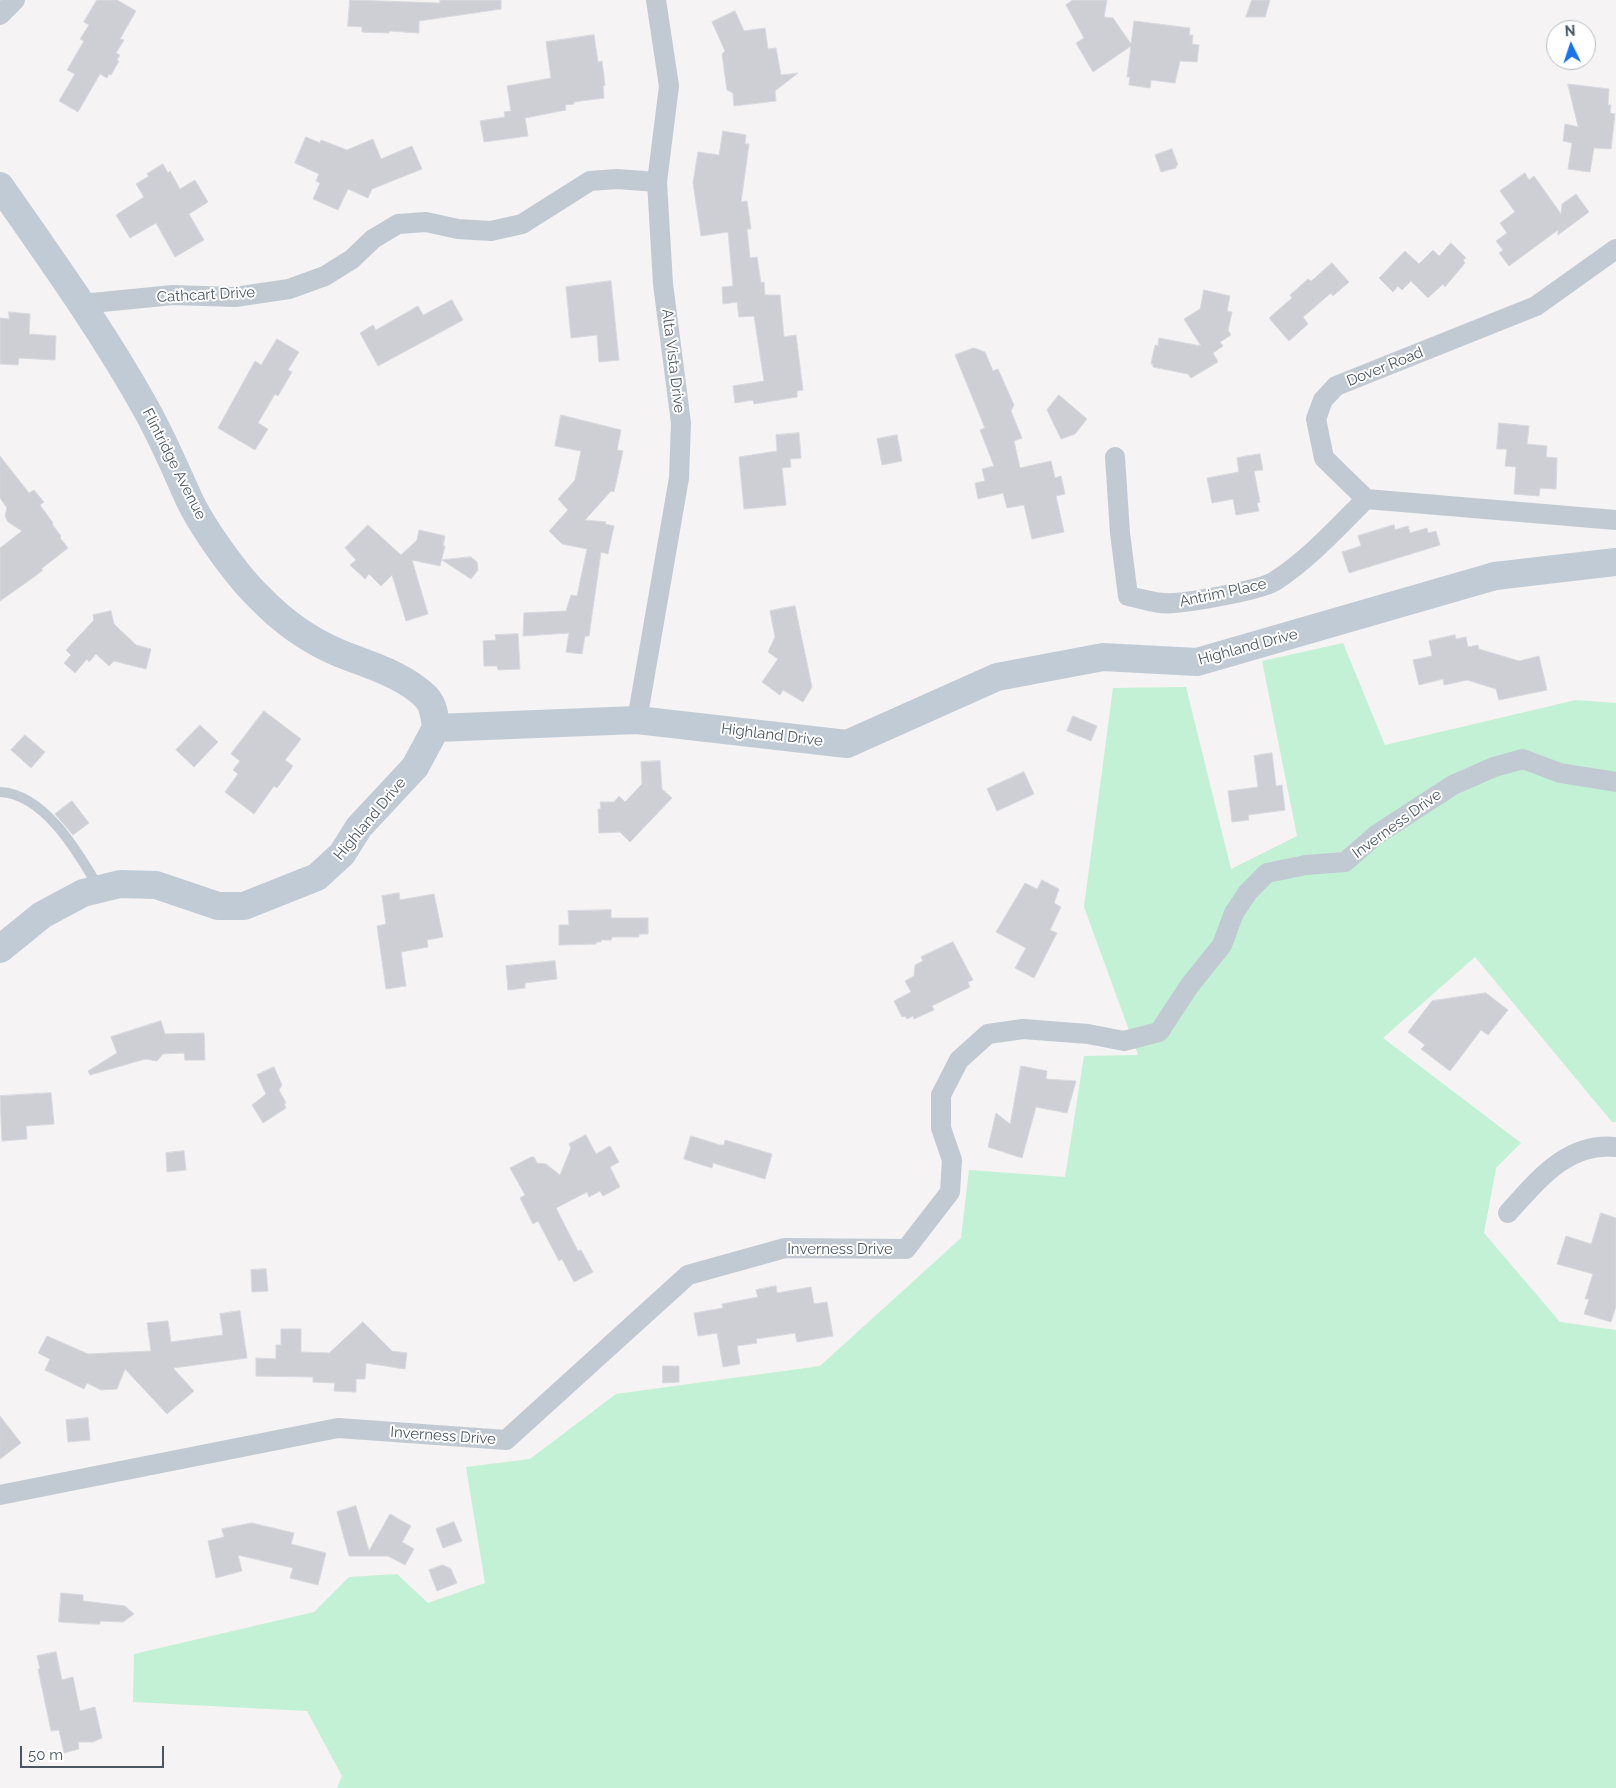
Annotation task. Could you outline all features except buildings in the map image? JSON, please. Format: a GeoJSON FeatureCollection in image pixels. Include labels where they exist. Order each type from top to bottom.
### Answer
{"type":"FeatureCollection","features":[{"type":"Feature","properties":{"kind":"street"},"geometry":{"type":"LineString","coordinates":[[0,15],[15,0]]}},
{"type":"Feature","properties":{"kind":"street","name":"Alta Vista Drive"},"geometry":{"type":"LineString","coordinates":[[637,720],[670,534],[680,460],[681,423],[662,284],[657,182],[669,86],[656,0]]}},
{"type":"Feature","properties":{"kind":"street","name":"Cathcart Drive"},"geometry":{"type":"LineString","coordinates":[[82,304],[173,295],[235,296],[289,289],[325,276],[352,259],[373,239],[398,224],[426,222],[458,229],[491,230],[522,224],[590,181],[617,179],[657,182]]}},
{"type":"Feature","properties":{"kind":"street","name":"Flintridge Avenue"},"geometry":{"type":"LineString","coordinates":[[0,186],[82,304],[145,406],[171,457],[190,501],[217,544],[258,596],[294,629],[337,652],[407,682],[427,698],[433,710],[436,728]]}},
{"type":"Feature","properties":{"kind":"street","name":"Dover Road"},"geometry":{"type":"LineString","coordinates":[[1366,499],[1324,458],[1316,420],[1323,400],[1336,386],[1536,306],[1616,249]]}},
{"type":"Feature","properties":{"kind":"street","name":"Antrim Place"},"geometry":{"type":"LineString","coordinates":[[1115,457],[1120,533],[1128,596],[1150,601],[1172,604],[1230,594],[1273,583],[1319,546],[1366,499]]}},
{"type":"Feature","properties":{"kind":"street"},"geometry":{"type":"LineString","coordinates":[[1366,499],[1616,520]]}},
{"type":"Feature","properties":{"kind":"street","name":"Highland Drive"},"geometry":{"type":"LineString","coordinates":[[0,949],[42,915],[84,893],[120,884],[156,885],[218,906],[244,906],[284,892],[317,877],[342,854],[359,827],[414,767],[436,728],[637,720],[848,744],[997,676],[1103,657],[1197,662],[1494,576],[1616,562]]}},
{"type":"Feature","properties":{"kind":"street","name":"Inverness Drive"},"geometry":{"type":"LineString","coordinates":[[0,1496],[338,1428],[506,1440],[688,1275],[785,1248],[906,1249],[950,1192],[952,1160],[941,1128],[942,1095],[959,1060],[988,1034],[1023,1029],[1088,1034],[1124,1041],[1159,1032],[1190,985],[1222,945],[1234,913],[1248,892],[1267,873],[1306,864],[1345,862],[1376,835],[1453,785],[1494,767],[1523,759],[1560,773],[1616,782]]}},
{"type":"Feature","properties":{"kind":"street"},"geometry":{"type":"LineString","coordinates":[[1508,1213],[1546,1170],[1576,1152],[1602,1146],[1616,1148]]}},
{"type":"Feature","properties":{"kind":"lane"},"geometry":{"type":"LineString","coordinates":[[0,792],[22,796],[44,813],[75,848],[99,889]]}},
{"type":"Feature","properties":{"kind":"green space"},"geometry":{"type":"Polygon","coordinates":[[[1343,643],[1385,745],[1576,700],[1616,703],[1616,1122],[1612,1122],[1475,957],[1383,1038],[1521,1143],[1496,1168],[1484,1233],[1560,1322],[1616,1330],[1616,1788],[337,1788],[342,1776],[307,1711],[133,1702],[134,1654],[314,1612],[349,1577],[397,1574],[428,1603],[485,1583],[466,1467],[530,1459],[616,1394],[820,1366],[961,1238],[969,1170],[1065,1177],[1084,1056],[1138,1055],[1084,907],[1113,688],[1186,687],[1231,869],[1297,836],[1262,661],[1343,643]]]}}]}
